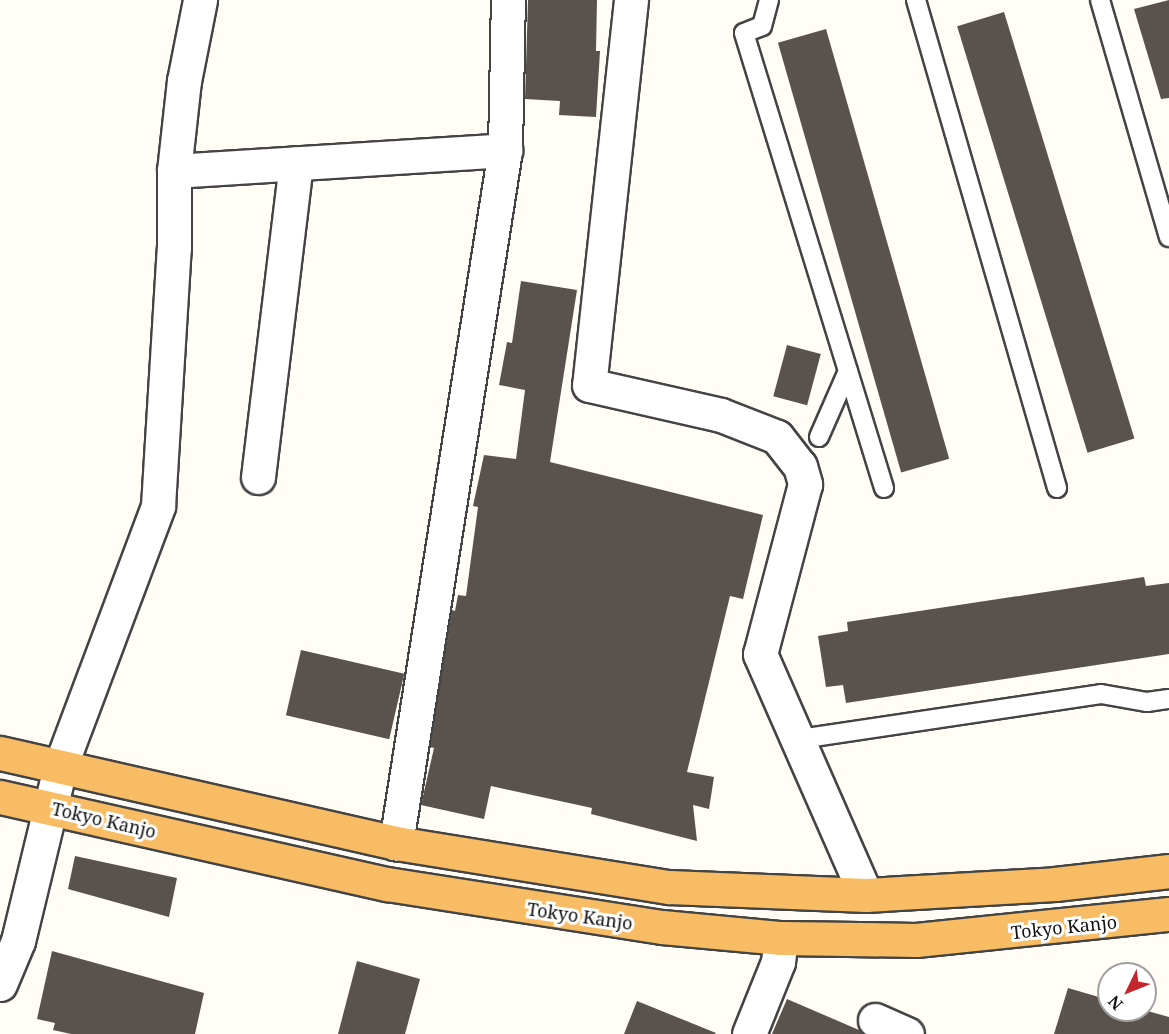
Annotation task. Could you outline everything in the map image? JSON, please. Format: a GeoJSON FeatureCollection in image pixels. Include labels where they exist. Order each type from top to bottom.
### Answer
{"type":"FeatureCollection","features":[{"type":"Feature","properties":{"kind":"highway"},"geometry":{"type":"LineString","coordinates":[[0,753],[396,843],[669,887],[866,895],[1055,884],[1169,871]]}},
{"type":"Feature","properties":{"kind":"highway","name":"Tokyo Kanjo"},"geometry":{"type":"LineString","coordinates":[[0,797],[461,897],[662,927],[781,938],[916,940],[1169,914]]}},
{"type":"Feature","properties":{"kind":"street"},"geometry":{"type":"LineString","coordinates":[[0,984],[18,941],[60,767],[158,506],[174,248],[174,171],[184,81],[200,0]]}},
{"type":"Feature","properties":{"kind":"street"},"geometry":{"type":"LineString","coordinates":[[396,843],[505,150],[508,0]]}},
{"type":"Feature","properties":{"kind":"street"},"geometry":{"type":"LineString","coordinates":[[632,0],[589,385],[721,415],[777,437],[800,466],[804,483],[760,654],[800,739],[866,895]]}},
{"type":"Feature","properties":{"kind":"street"},"geometry":{"type":"LineString","coordinates":[[174,171],[505,150]]}},
{"type":"Feature","properties":{"kind":"street"},"geometry":{"type":"LineString","coordinates":[[258,477],[296,163]]}},
{"type":"Feature","properties":{"kind":"street"},"geometry":{"type":"LineString","coordinates":[[749,1034],[778,962],[781,938]]}},
{"type":"Feature","properties":{"kind":"street"},"geometry":{"type":"LineString","coordinates":[[875,1020],[907,1034]]}},
{"type":"Feature","properties":{"kind":"lane"},"geometry":{"type":"LineString","coordinates":[[769,0],[762,26],[744,33],[884,488]]}},
{"type":"Feature","properties":{"kind":"lane"},"geometry":{"type":"LineString","coordinates":[[916,0],[1057,488]]}},
{"type":"Feature","properties":{"kind":"lane"},"geometry":{"type":"LineString","coordinates":[[1100,0],[1169,237]]}},
{"type":"Feature","properties":{"kind":"lane"},"geometry":{"type":"LineString","coordinates":[[819,437],[848,371]]}},
{"type":"Feature","properties":{"kind":"lane"},"geometry":{"type":"LineString","coordinates":[[800,739],[1101,693],[1147,702],[1169,699]]}},
{"type":"Feature","properties":{"kind":"building"},"geometry":{"type":"Polygon","coordinates":[[[528,0],[597,0],[596,51],[600,51],[596,117],[559,115],[560,101],[525,99],[528,0]]]}},
{"type":"Feature","properties":{"kind":"building"},"geometry":{"type":"Polygon","coordinates":[[[1169,0],[1169,98],[1161,99],[1134,9],[1169,0]]]}},
{"type":"Feature","properties":{"kind":"building"},"geometry":{"type":"Polygon","coordinates":[[[1004,12],[1134,439],[1088,453],[957,26],[1004,12]]]}},
{"type":"Feature","properties":{"kind":"building"},"geometry":{"type":"Polygon","coordinates":[[[826,29],[949,459],[901,472],[778,43],[826,29]]]}},
{"type":"Feature","properties":{"kind":"building"},"geometry":{"type":"Polygon","coordinates":[[[521,281],[577,290],[550,462],[763,515],[743,599],[730,596],[687,772],[714,777],[709,809],[693,805],[697,841],[591,814],[592,808],[491,786],[484,819],[421,805],[434,748],[430,747],[452,610],[455,611],[458,595],[466,596],[478,507],[473,506],[484,455],[516,459],[525,390],[499,385],[507,342],[512,343],[521,281]]]}},
{"type":"Feature","properties":{"kind":"building"},"geometry":{"type":"Polygon","coordinates":[[[787,345],[821,354],[807,405],[773,396],[787,345]]]}},
{"type":"Feature","properties":{"kind":"building"},"geometry":{"type":"Polygon","coordinates":[[[1144,577],[1146,586],[1169,583],[1169,654],[846,703],[843,685],[826,687],[818,636],[848,631],[847,622],[1144,577]]]}},
{"type":"Feature","properties":{"kind":"building"},"geometry":{"type":"Polygon","coordinates":[[[301,650],[404,674],[389,739],[286,715],[301,650]]]}},
{"type":"Feature","properties":{"kind":"building"},"geometry":{"type":"Polygon","coordinates":[[[75,856],[177,878],[169,917],[68,889],[75,856]]]}},
{"type":"Feature","properties":{"kind":"building"},"geometry":{"type":"Polygon","coordinates":[[[52,951],[204,993],[195,1034],[71,1034],[53,1030],[55,1023],[37,1019],[52,951]]]}},
{"type":"Feature","properties":{"kind":"building"},"geometry":{"type":"Polygon","coordinates":[[[357,961],[420,979],[405,1034],[338,1034],[357,961]]]}},
{"type":"Feature","properties":{"kind":"building"},"geometry":{"type":"Polygon","coordinates":[[[1068,988],[1097,996],[1097,1022],[1157,1022],[1157,1014],[1169,1017],[1169,1034],[1054,1034],[1068,988]]]}},
{"type":"Feature","properties":{"kind":"building"},"geometry":{"type":"Polygon","coordinates":[[[787,999],[859,1030],[863,1034],[772,1034],[787,999]]]}},
{"type":"Feature","properties":{"kind":"building"},"geometry":{"type":"Polygon","coordinates":[[[637,1001],[716,1033],[624,1034],[637,1001]]]}}]}
